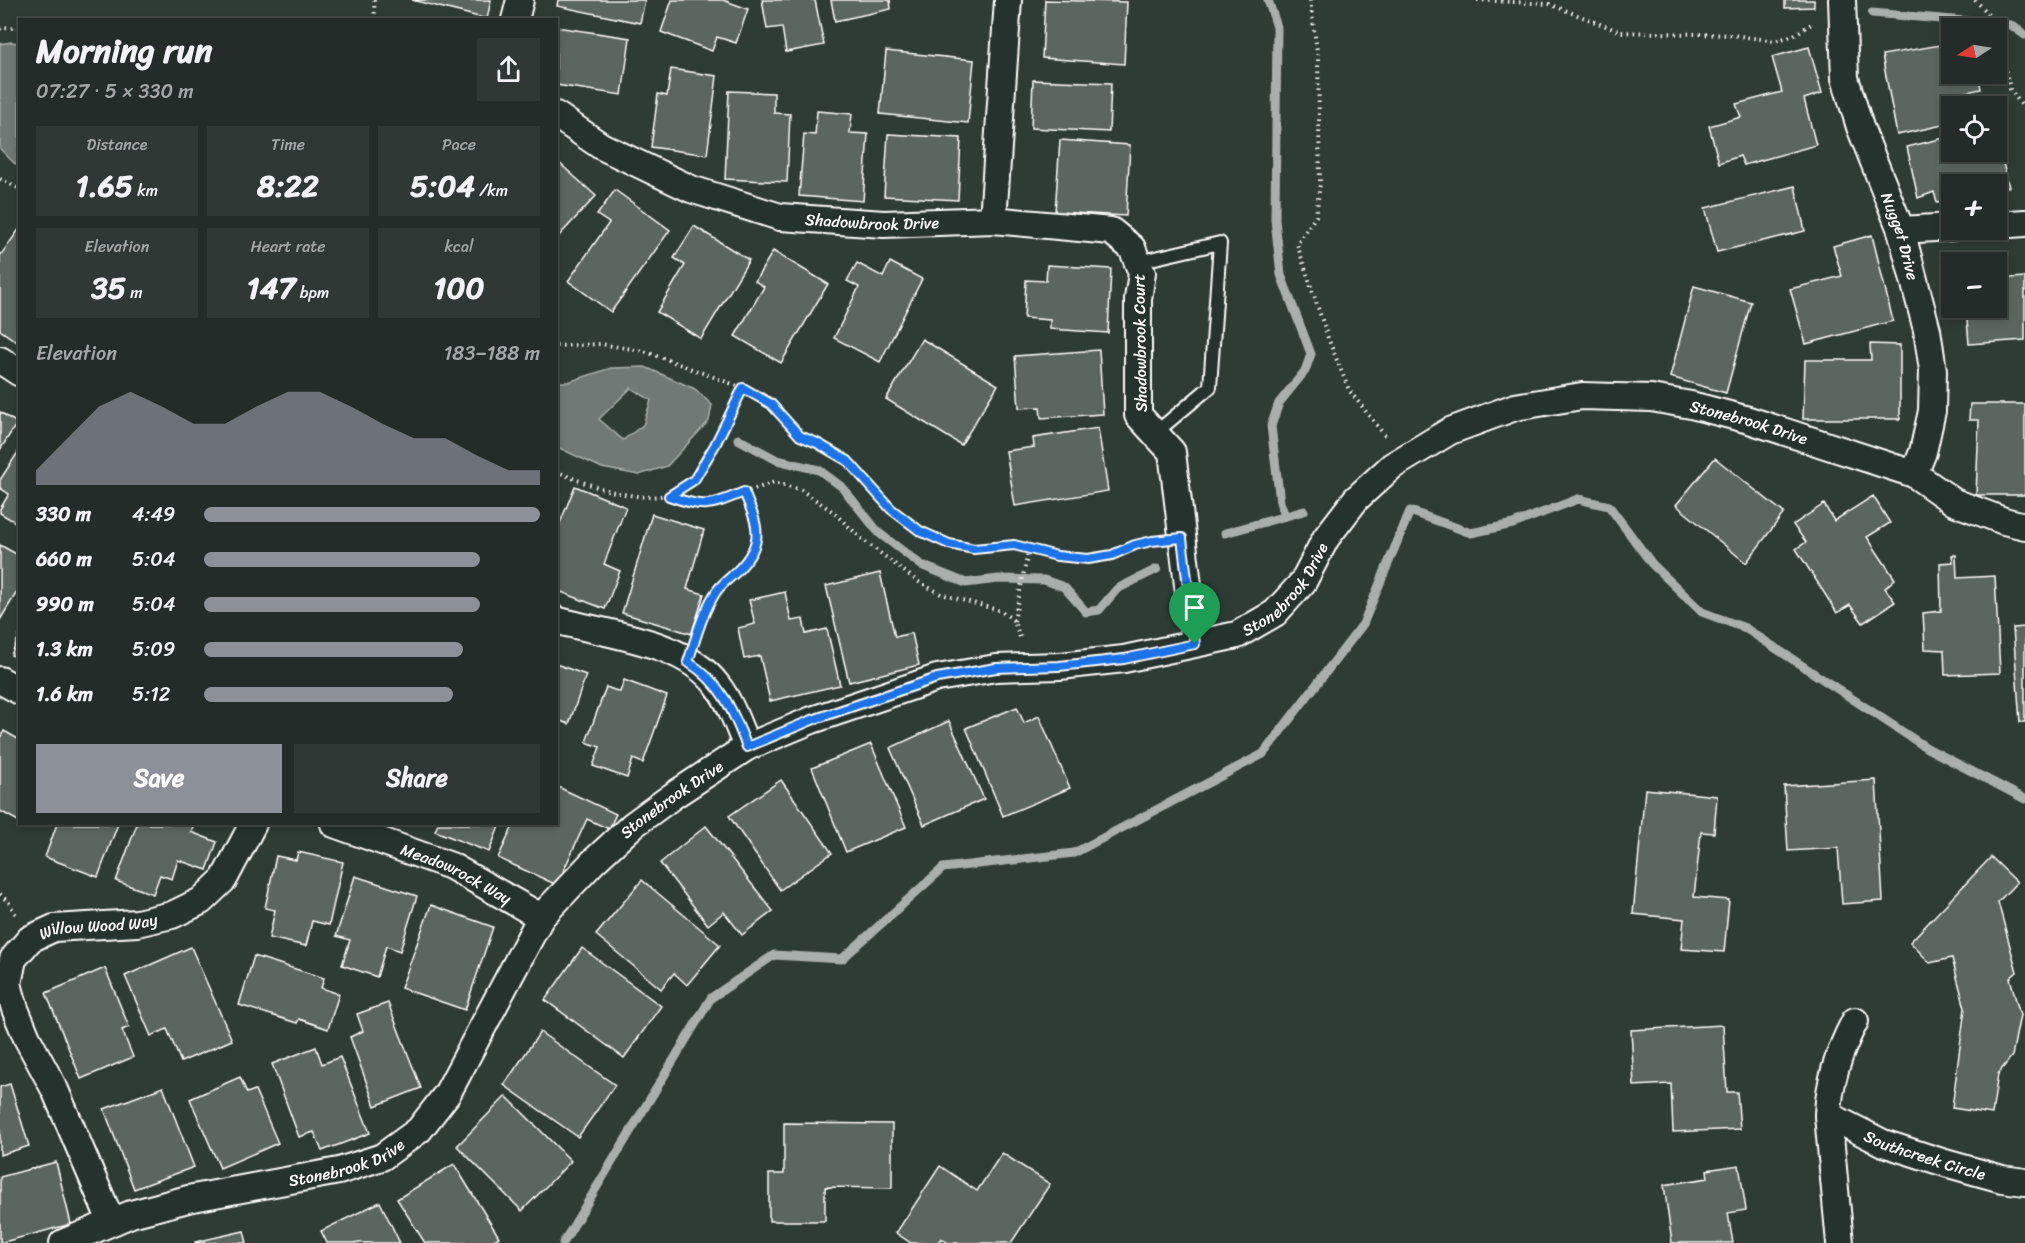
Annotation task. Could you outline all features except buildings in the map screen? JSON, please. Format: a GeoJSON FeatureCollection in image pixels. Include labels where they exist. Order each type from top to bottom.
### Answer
{"type":"FeatureCollection","features":[{"type":"Feature","properties":{"kind":"street"},"geometry":{"type":"LineString","coordinates":[[516,18],[520,0]]}},
{"type":"Feature","properties":{"kind":"street"},"geometry":{"type":"LineString","coordinates":[[993,219],[1008,0]]}},
{"type":"Feature","properties":{"kind":"street","name":"Nugget Drive"},"geometry":{"type":"LineString","coordinates":[[1842,0],[1845,78],[1860,127],[1901,230],[1927,330],[1933,370],[1932,411],[1923,452],[1914,474]]}},
{"type":"Feature","properties":{"kind":"street","name":"Shadowbrook Drive"},"geometry":{"type":"LineString","coordinates":[[558,116],[601,146],[691,189],[780,217],[884,224],[993,219]]}},
{"type":"Feature","properties":{"kind":"street","name":"Shadowbrook Court"},"geometry":{"type":"LineString","coordinates":[[993,219],[1111,231],[1132,248],[1142,273],[1138,299],[1138,416],[1172,452],[1195,644]]}},
{"type":"Feature","properties":{"kind":"street"},"geometry":{"type":"LineString","coordinates":[[2007,224],[2025,223]]}},
{"type":"Feature","properties":{"kind":"street"},"geometry":{"type":"LineString","coordinates":[[1901,230],[1941,228]]}},
{"type":"Feature","properties":{"kind":"street"},"geometry":{"type":"LineString","coordinates":[[0,360],[18,373]]}},
{"type":"Feature","properties":{"kind":"street","name":"Stonebrook Drive"},"geometry":{"type":"LineString","coordinates":[[63,1243],[111,1221],[188,1199],[339,1171],[382,1156],[419,1130],[447,1094],[541,917],[593,862],[633,825],[747,747],[812,720],[937,678],[996,668],[1059,666],[1124,659],[1237,634],[1275,613],[1303,582],[1326,538],[1356,499],[1392,466],[1450,430],[1515,406],[1582,396],[1651,398],[1691,405],[1749,420],[1914,474],[1954,502],[2004,521],[2025,526]]}},
{"type":"Feature","properties":{"kind":"street"},"geometry":{"type":"LineString","coordinates":[[558,620],[648,643],[702,670],[716,684],[732,710],[747,747]]}},
{"type":"Feature","properties":{"kind":"street"},"geometry":{"type":"LineString","coordinates":[[0,680],[18,690]]}},
{"type":"Feature","properties":{"kind":"street","name":"Willow Wood Way"},"geometry":{"type":"LineString","coordinates":[[111,1221],[55,1090],[15,1010],[8,984],[14,959],[30,939],[54,928],[137,923],[171,915],[201,901],[224,879],[253,825]]}},
{"type":"Feature","properties":{"kind":"street","name":"Meadowrock Way"},"geometry":{"type":"LineString","coordinates":[[337,825],[451,866],[541,917]]}},
{"type":"Feature","properties":{"kind":"street"},"geometry":{"type":"LineString","coordinates":[[1840,1243],[1828,1115],[1834,1066],[1855,1021]]}},
{"type":"Feature","properties":{"kind":"street","name":"Southcreek Circle"},"geometry":{"type":"LineString","coordinates":[[1828,1115],[1883,1143],[2002,1179],[2025,1182]]}},
{"type":"Feature","properties":{"kind":"lane"},"geometry":{"type":"LineString","coordinates":[[1138,262],[1220,243],[1210,387],[1154,434]]}},
{"type":"Feature","properties":{"kind":"path"},"geometry":{"type":"LineString","coordinates":[[374,0],[375,18]]}},
{"type":"Feature","properties":{"kind":"path"},"geometry":{"type":"LineString","coordinates":[[1310,0],[1318,58],[1320,183],[1316,216],[1297,244],[1328,338],[1349,390],[1404,459]]}},
{"type":"Feature","properties":{"kind":"path"},"geometry":{"type":"LineString","coordinates":[[1478,0],[1550,4],[1621,33],[1732,35],[1775,41],[1794,35],[1821,17]]}},
{"type":"Feature","properties":{"kind":"path"},"geometry":{"type":"LineString","coordinates":[[1975,0],[1989,18]]}},
{"type":"Feature","properties":{"kind":"path"},"geometry":{"type":"LineString","coordinates":[[0,29],[3,27],[18,29]]}},
{"type":"Feature","properties":{"kind":"path"},"geometry":{"type":"LineString","coordinates":[[2007,76],[2010,89],[2025,110]]}},
{"type":"Feature","properties":{"kind":"path"},"geometry":{"type":"LineString","coordinates":[[0,179],[18,188]]}},
{"type":"Feature","properties":{"kind":"path"},"geometry":{"type":"LineString","coordinates":[[558,346],[601,344],[644,351],[743,388],[771,404],[800,436],[848,461],[891,509],[920,531],[949,544],[974,549],[1014,545],[1057,556],[1088,559],[1112,555],[1135,545],[1152,541],[1182,538]]}},
{"type":"Feature","properties":{"kind":"path"},"geometry":{"type":"LineString","coordinates":[[669,496],[694,480],[715,445],[743,388]]}},
{"type":"Feature","properties":{"kind":"path"},"geometry":{"type":"LineString","coordinates":[[558,472],[588,485],[629,496],[669,496],[692,504],[712,505],[774,482],[801,490],[832,511],[862,539],[917,581],[941,594],[1001,610],[1014,621],[1022,639],[1028,667]]}},
{"type":"Feature","properties":{"kind":"path"},"geometry":{"type":"LineString","coordinates":[[688,662],[704,611],[718,590],[740,569],[753,552],[758,537],[756,522],[744,492]]}},
{"type":"Feature","properties":{"kind":"path"},"geometry":{"type":"LineString","coordinates":[[1014,621],[1029,548]]}},
{"type":"Feature","properties":{"kind":"shaded area"},"geometry":{"type":"Polygon","coordinates":[[[18,43],[18,165],[0,149],[0,44],[18,43]]]}},
{"type":"Feature","properties":{"kind":"shaded area"},"geometry":{"type":"Polygon","coordinates":[[[645,367],[695,389],[712,405],[709,421],[667,466],[639,475],[602,468],[558,447],[558,382],[568,382],[611,368],[645,367]],[[631,388],[599,419],[623,440],[643,425],[651,400],[631,388]]]}},
{"type":"Feature","properties":{"kind":"waterway"},"geometry":{"type":"LineString","coordinates":[[1268,0],[1277,27],[1275,220],[1281,275],[1311,354],[1305,371],[1279,403],[1271,426],[1280,502],[1285,516]]}},
{"type":"Feature","properties":{"kind":"waterway"},"geometry":{"type":"LineString","coordinates":[[1872,13],[2011,25],[2025,35]]}},
{"type":"Feature","properties":{"kind":"waterway"},"geometry":{"type":"LineString","coordinates":[[738,439],[777,460],[819,470],[842,487],[879,533],[921,565],[966,583],[998,579],[1044,580],[1064,587],[1086,612],[1099,610],[1117,589],[1157,569]]}},
{"type":"Feature","properties":{"kind":"waterway"},"geometry":{"type":"LineString","coordinates":[[563,1243],[711,998],[774,955],[842,959],[943,868],[1074,853],[1263,754],[1363,624],[1410,511],[1471,533],[1513,524],[1578,499],[1609,506],[1652,564],[1702,612],[1745,628],[1927,748],[2025,799]]}},
{"type":"Feature","properties":{"kind":"waterway"},"geometry":{"type":"LineString","coordinates":[[1225,533],[1304,511]]}},
{"type":"Feature","properties":{"kind":"route"},"geometry":{"type":"LineString","coordinates":[[743,388],[771,404],[800,436],[848,461],[891,509],[920,531],[949,544],[974,549],[1014,545],[1057,556],[1088,559],[1112,555],[1135,545],[1152,541],[1182,538],[1195,644],[1124,659],[1059,666],[996,668],[937,678],[812,720],[747,747],[732,710],[716,684],[702,670],[688,662],[704,611],[718,590],[740,569],[753,552],[758,537],[756,522],[744,492],[712,505],[692,504],[669,496],[694,480],[715,445],[743,388]]}}]}
